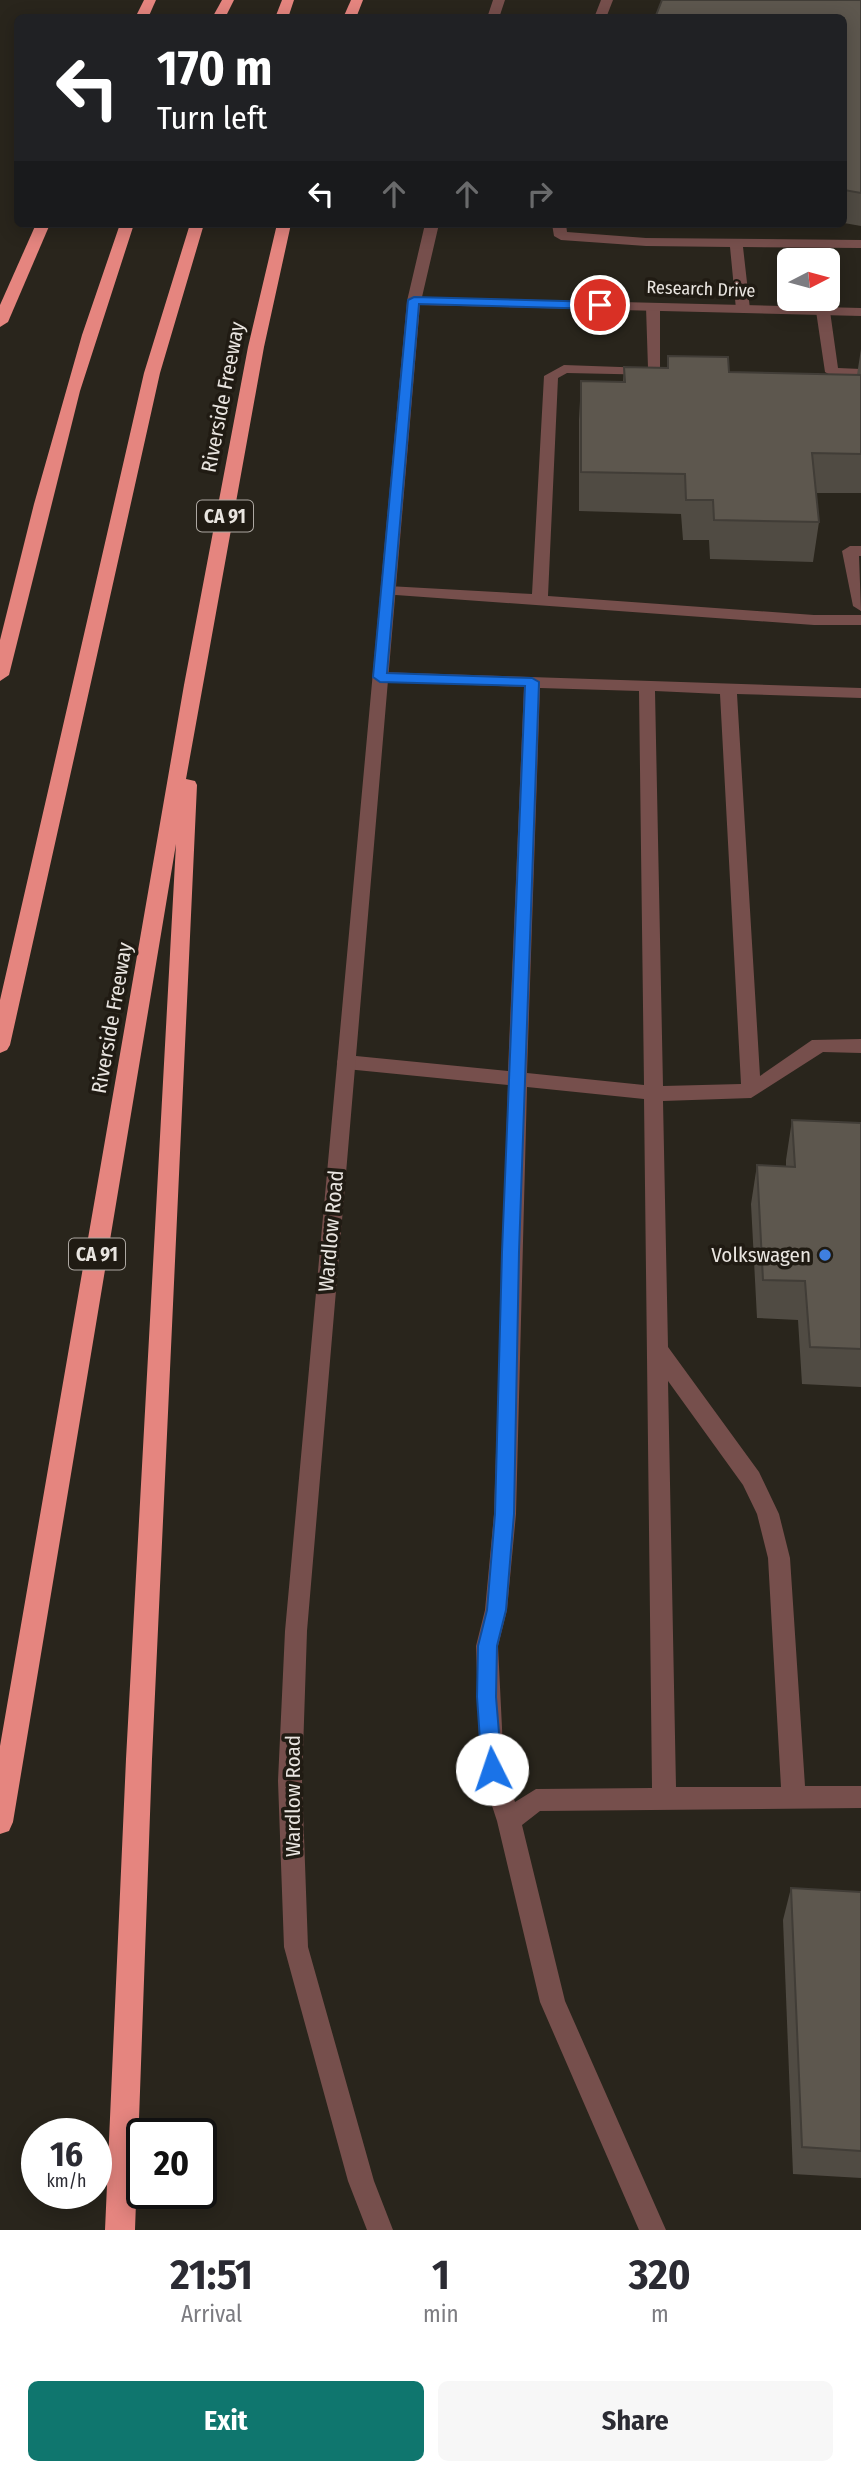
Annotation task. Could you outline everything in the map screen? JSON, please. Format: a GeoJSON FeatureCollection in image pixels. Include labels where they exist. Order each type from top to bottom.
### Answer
{"type":"FeatureCollection","features":[{"type":"Feature","properties":{"kind":"highway"},"geometry":{"type":"LineString","coordinates":[[0,322],[41,228]]}},
{"type":"Feature","properties":{"kind":"highway"},"geometry":{"type":"LineString","coordinates":[[0,675],[63,426],[104,284],[125,228]]}},
{"type":"Feature","properties":{"kind":"highway"},"geometry":{"type":"LineString","coordinates":[[0,1045],[152,373],[196,228]]}},
{"type":"Feature","properties":{"kind":"highway","name":"Riverside Freeway"},"geometry":{"type":"LineString","coordinates":[[0,1822],[193,685],[257,347],[283,228]]}},
{"type":"Feature","properties":{"kind":"highway"},"geometry":{"type":"LineString","coordinates":[[120,2230],[139,1759],[193,685]]}},
{"type":"Feature","properties":{"kind":"street","name":"Wardlow Road"},"geometry":{"type":"LineString","coordinates":[[380,2230],[361,2181],[296,1947],[290,1782],[296,1631],[387,591],[414,300],[431,228]]}},
{"type":"Feature","properties":{"kind":"street"},"geometry":{"type":"LineString","coordinates":[[560,228],[561,236],[646,242],[861,244]]}},
{"type":"Feature","properties":{"kind":"street"},"geometry":{"type":"LineString","coordinates":[[736,241],[743,309]]}},
{"type":"Feature","properties":{"kind":"street","name":"Research Drive"},"geometry":{"type":"LineString","coordinates":[[414,300],[777,310]]}},
{"type":"Feature","properties":{"kind":"street"},"geometry":{"type":"LineString","coordinates":[[540,600],[551,376],[564,369],[655,372],[653,307]]}},
{"type":"Feature","properties":{"kind":"street","name":"Research Drive"},"geometry":{"type":"LineString","coordinates":[[840,311],[861,312]]}},
{"type":"Feature","properties":{"kind":"street"},"geometry":{"type":"LineString","coordinates":[[823,312],[832,372],[861,373]]}},
{"type":"Feature","properties":{"kind":"street"},"geometry":{"type":"LineString","coordinates":[[387,591],[814,620],[861,620]]}},
{"type":"Feature","properties":{"kind":"street"},"geometry":{"type":"LineString","coordinates":[[532,682],[517,1079],[505,1514],[496,1610],[488,1646],[487,1697],[492,1769],[509,1821],[553,2002],[653,2230]]}},
{"type":"Feature","properties":{"kind":"street"},"geometry":{"type":"LineString","coordinates":[[647,686],[664,1800]]}},
{"type":"Feature","properties":{"kind":"street"},"geometry":{"type":"LineString","coordinates":[[729,688],[751,1091]]}},
{"type":"Feature","properties":{"kind":"street"},"geometry":{"type":"LineString","coordinates":[[346,1062],[653,1093],[751,1091],[819,1045],[861,1046]]}},
{"type":"Feature","properties":{"kind":"street"},"geometry":{"type":"LineString","coordinates":[[657,1349],[751,1479],[768,1514],[779,1558],[794,1798]]}},
{"type":"Feature","properties":{"kind":"street"},"geometry":{"type":"LineString","coordinates":[[509,1821],[536,1800],[861,1797]]}},
{"type":"Feature","properties":{"kind":"lane"},"geometry":{"type":"LineString","coordinates":[[861,551],[850,551],[861,606]]}},
{"type":"Feature","properties":{"kind":"lane"},"geometry":{"type":"LineString","coordinates":[[380,677],[861,693]]}},
{"type":"Feature","properties":{"kind":"building"},"geometry":{"type":"Polygon","coordinates":[[[662,0],[861,0],[861,193],[847,191],[847,14],[657,14],[662,0]]]}},
{"type":"Feature","properties":{"kind":"building"},"geometry":{"type":"Polygon","coordinates":[[[668,356],[728,357],[729,372],[861,375],[861,454],[812,453],[819,522],[714,520],[713,500],[686,500],[685,474],[581,472],[581,381],[625,382],[624,367],[668,368],[668,356]]]}},
{"type":"Feature","properties":{"kind":"building"},"geometry":{"type":"Polygon","coordinates":[[[792,1120],[861,1123],[861,1349],[810,1347],[805,1281],[763,1280],[757,1165],[795,1167],[792,1120]]]}},
{"type":"Feature","properties":{"kind":"building"},"geometry":{"type":"Polygon","coordinates":[[[791,1888],[861,1892],[861,2151],[802,2147],[791,1888]]]}},
{"type":"Feature","properties":{"kind":"place","name":"Volkswagen"},"geometry":{"type":"Point","coordinates":[825,1255]}},
{"type":"Feature","properties":{"kind":"route"},"geometry":{"type":"LineString","coordinates":[[492,1769],[487,1697],[488,1646],[496,1610],[505,1514],[511,1252],[532,682],[380,677],[414,300],[600,305]]}}]}
